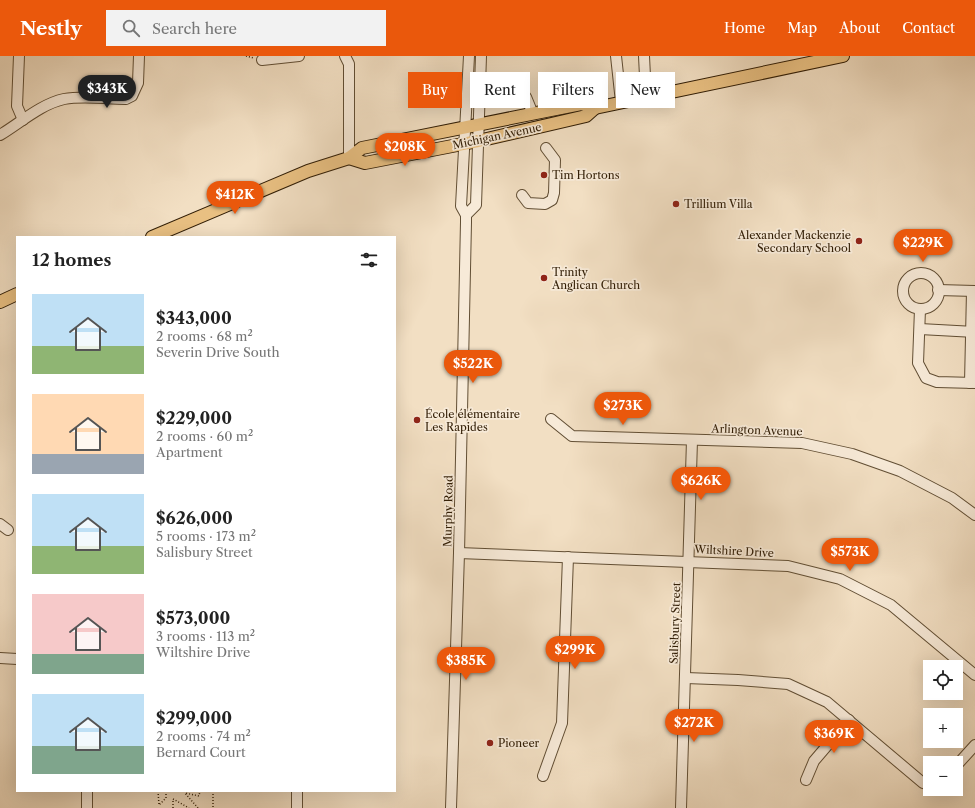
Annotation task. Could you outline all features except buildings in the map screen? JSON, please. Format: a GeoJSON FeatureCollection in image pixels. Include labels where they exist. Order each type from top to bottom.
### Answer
{"type":"FeatureCollection","features":[{"type":"Feature","properties":{"kind":"main road","name":"Michigan Avenue"},"geometry":{"type":"LineString","coordinates":[[675,91],[843,56]]}},
{"type":"Feature","properties":{"kind":"main road","name":"Michigan Avenue"},"geometry":{"type":"LineString","coordinates":[[154,236],[308,171],[349,158],[362,148],[465,126],[561,108]]}},
{"type":"Feature","properties":{"kind":"main road","name":"Michigan Avenue"},"geometry":{"type":"LineString","coordinates":[[349,158],[365,163],[464,144],[586,116],[595,108]]}},
{"type":"Feature","properties":{"kind":"main road"},"geometry":{"type":"LineString","coordinates":[[0,302],[16,294]]}},
{"type":"Feature","properties":{"kind":"street"},"geometry":{"type":"LineString","coordinates":[[19,56],[17,106],[23,120]]}},
{"type":"Feature","properties":{"kind":"street"},"geometry":{"type":"LineString","coordinates":[[0,135],[51,104],[63,99],[76,97],[126,99],[132,96],[138,83],[139,56]]}},
{"type":"Feature","properties":{"kind":"street"},"geometry":{"type":"LineString","coordinates":[[262,60],[299,56]]}},
{"type":"Feature","properties":{"kind":"street"},"geometry":{"type":"LineString","coordinates":[[345,56],[349,64],[349,158]]}},
{"type":"Feature","properties":{"kind":"street","name":"Murphy Road"},"geometry":{"type":"LineString","coordinates":[[451,808],[459,553],[466,215],[461,206],[468,56]]}},
{"type":"Feature","properties":{"kind":"street"},"geometry":{"type":"LineString","coordinates":[[466,215],[476,205],[481,56]]}},
{"type":"Feature","properties":{"kind":"street"},"geometry":{"type":"LineString","coordinates":[[616,56],[618,72]]}},
{"type":"Feature","properties":{"kind":"street"},"geometry":{"type":"LineString","coordinates":[[644,56],[645,72]]}},
{"type":"Feature","properties":{"kind":"street"},"geometry":{"type":"LineString","coordinates":[[530,108],[532,114]]}},
{"type":"Feature","properties":{"kind":"street"},"geometry":{"type":"LineString","coordinates":[[522,195],[528,203],[545,204],[552,200],[554,194],[555,160],[546,148]]}},
{"type":"Feature","properties":{"kind":"street"},"geometry":{"type":"LineString","coordinates":[[924,274],[937,282],[938,290],[935,303],[926,308],[920,309],[909,305],[904,297],[906,281],[915,275],[924,274]]}},
{"type":"Feature","properties":{"kind":"street"},"geometry":{"type":"LineString","coordinates":[[920,309],[918,363],[926,378],[936,382],[973,383],[974,291],[938,290]]}},
{"type":"Feature","properties":{"kind":"street"},"geometry":{"type":"LineString","coordinates":[[920,329],[973,332]]}},
{"type":"Feature","properties":{"kind":"street","name":"Arlington Avenue"},"geometry":{"type":"LineString","coordinates":[[551,419],[572,436],[802,443],[852,454],[900,471],[952,498],[975,515]]}},
{"type":"Feature","properties":{"kind":"street","name":"Salisbury Street"},"geometry":{"type":"LineString","coordinates":[[681,808],[692,440]]}},
{"type":"Feature","properties":{"kind":"street","name":"Wiltshire Drive"},"geometry":{"type":"LineString","coordinates":[[459,553],[788,566],[840,579],[891,605],[975,675]]}},
{"type":"Feature","properties":{"kind":"street"},"geometry":{"type":"LineString","coordinates":[[543,776],[562,723],[568,557]]}},
{"type":"Feature","properties":{"kind":"street"},"geometry":{"type":"LineString","coordinates":[[0,658],[16,659]]}},
{"type":"Feature","properties":{"kind":"street"},"geometry":{"type":"LineString","coordinates":[[686,678],[788,684],[827,702],[923,783]]}},
{"type":"Feature","properties":{"kind":"street"},"geometry":{"type":"LineString","coordinates":[[806,780],[814,761],[849,720]]}},
{"type":"Feature","properties":{"kind":"street"},"geometry":{"type":"LineString","coordinates":[[963,758],[975,744]]}},
{"type":"Feature","properties":{"kind":"street"},"geometry":{"type":"LineString","coordinates":[[87,792],[87,808]]}},
{"type":"Feature","properties":{"kind":"street"},"geometry":{"type":"LineString","coordinates":[[297,792],[297,808]]}},
{"type":"Feature","properties":{"kind":"path"},"geometry":{"type":"LineString","coordinates":[[158,792],[159,805],[166,798],[166,792]]}},
{"type":"Feature","properties":{"kind":"path"},"geometry":{"type":"LineString","coordinates":[[198,808],[184,793],[199,796],[200,792]]}},
{"type":"Feature","properties":{"kind":"path"},"geometry":{"type":"LineString","coordinates":[[213,792],[213,808]]}},
{"type":"Feature","properties":{"kind":"path"},"geometry":{"type":"LineString","coordinates":[[173,808],[173,799],[189,808]]}},
{"type":"Feature","properties":{"kind":"place","name":"Tim Hortons"},"geometry":{"type":"Point","coordinates":[544,175]}},
{"type":"Feature","properties":{"kind":"place","name":"Trillium Villa"},"geometry":{"type":"Point","coordinates":[676,204]}},
{"type":"Feature","properties":{"kind":"place","name":"Alexander Mackenzie Secondary School"},"geometry":{"type":"Point","coordinates":[859,241]}},
{"type":"Feature","properties":{"kind":"place","name":"Trinity Anglican Church"},"geometry":{"type":"Point","coordinates":[544,278]}},
{"type":"Feature","properties":{"kind":"place","name":"École élémentaire Les Rapides"},"geometry":{"type":"Point","coordinates":[417,420]}},
{"type":"Feature","properties":{"kind":"place","name":"Pioneer"},"geometry":{"type":"Point","coordinates":[490,743]}}]}
